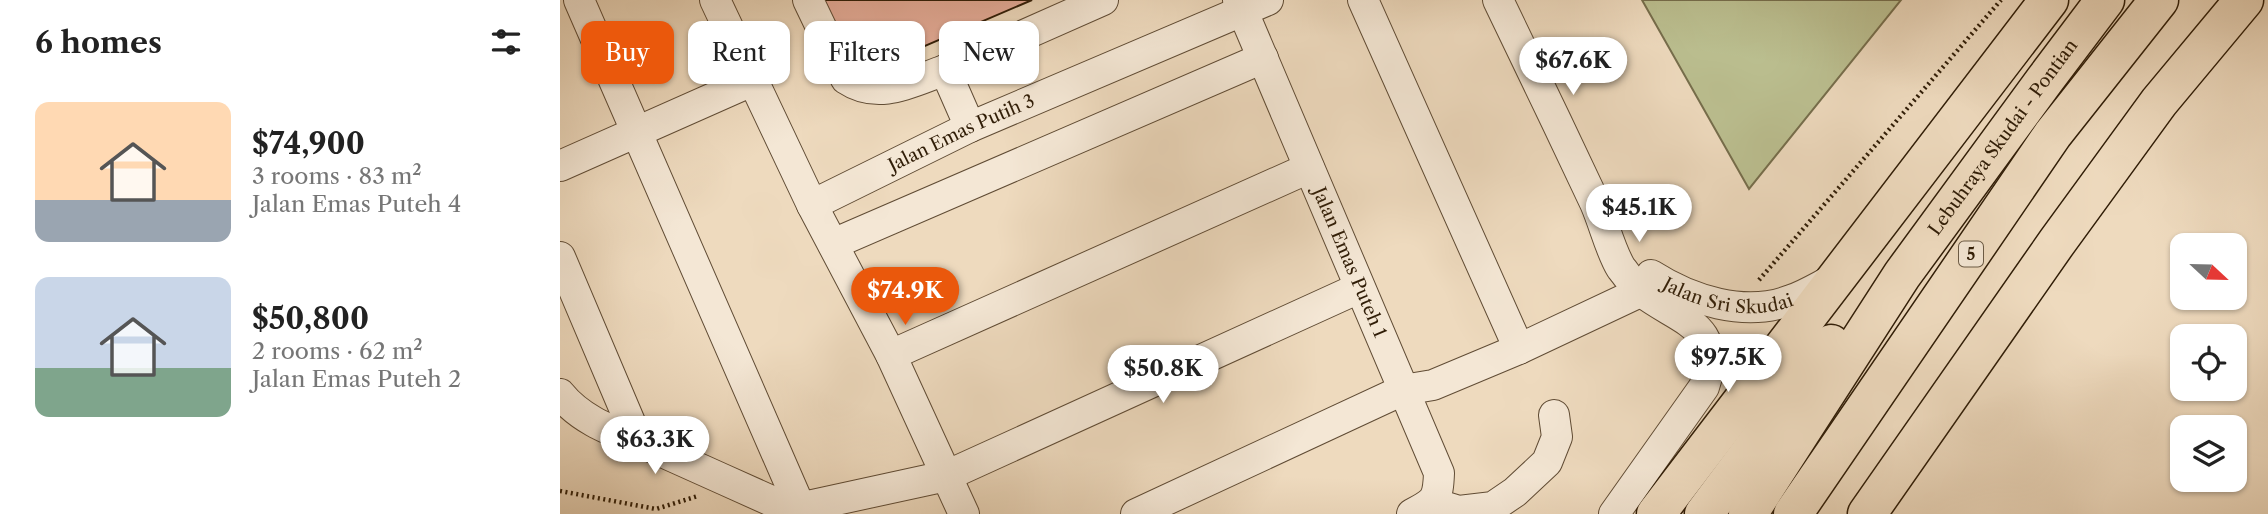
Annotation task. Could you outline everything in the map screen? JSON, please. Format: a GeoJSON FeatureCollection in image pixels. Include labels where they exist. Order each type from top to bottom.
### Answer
{"type":"FeatureCollection","features":[{"type":"Feature","properties":{"kind":"highway"},"geometry":{"type":"LineString","coordinates":[[1656,514],[2049,0]]}},
{"type":"Feature","properties":{"kind":"highway","name":"Lebuhraya Skudai - Pontian"},"geometry":{"type":"LineString","coordinates":[[1731,507],[1857,309],[1902,275],[2105,0]]}},
{"type":"Feature","properties":{"kind":"highway","name":"5"},"geometry":{"type":"LineString","coordinates":[[1793,514],[2053,134],[2159,0]]}},
{"type":"Feature","properties":{"kind":"highway"},"geometry":{"type":"LineString","coordinates":[[1867,514],[2057,242],[2159,102],[2244,0]]}},
{"type":"Feature","properties":{"kind":"street"},"geometry":{"type":"LineString","coordinates":[[579,0],[800,507]]}},
{"type":"Feature","properties":{"kind":"street"},"geometry":{"type":"LineString","coordinates":[[715,0],[725,21]]}},
{"type":"Feature","properties":{"kind":"street"},"geometry":{"type":"LineString","coordinates":[[808,0],[846,79],[858,87],[870,91],[891,88],[939,72]]}},
{"type":"Feature","properties":{"kind":"street"},"geometry":{"type":"LineString","coordinates":[[1039,28],[1103,0]]}},
{"type":"Feature","properties":{"kind":"street"},"geometry":{"type":"LineString","coordinates":[[1363,0],[1519,349]]}},
{"type":"Feature","properties":{"kind":"street","name":"Jalan Sri Skudai"},"geometry":{"type":"LineString","coordinates":[[1499,0],[1601,216],[1619,265],[1640,292],[1696,327],[1707,347],[1710,368],[1704,387],[1614,514]]}},
{"type":"Feature","properties":{"kind":"street","name":"Jalan Emas Puteh 1"},"geometry":{"type":"LineString","coordinates":[[1250,3],[1263,58],[1439,473],[1438,491],[1422,508]]}},
{"type":"Feature","properties":{"kind":"street","name":"Jalan Emas Putih 3"},"geometry":{"type":"LineString","coordinates":[[812,205],[970,127],[1250,3]]}},
{"type":"Feature","properties":{"kind":"street"},"geometry":{"type":"LineString","coordinates":[[833,244],[1263,58]]}},
{"type":"Feature","properties":{"kind":"street"},"geometry":{"type":"LineString","coordinates":[[560,166],[745,84]]}},
{"type":"Feature","properties":{"kind":"street"},"geometry":{"type":"LineString","coordinates":[[756,84],[812,205],[891,355],[964,514]]}},
{"type":"Feature","properties":{"kind":"street"},"geometry":{"type":"LineString","coordinates":[[951,84],[970,127]]}},
{"type":"Feature","properties":{"kind":"street"},"geometry":{"type":"LineString","coordinates":[[891,355],[1309,168]]}},
{"type":"Feature","properties":{"kind":"street","name":"Jalan Sri Skudai"},"geometry":{"type":"LineString","coordinates":[[1601,216],[1632,258],[1652,276],[1684,293],[1707,300],[1736,306],[1768,306],[1790,300],[1837,278]]}},
{"type":"Feature","properties":{"kind":"street"},"geometry":{"type":"LineString","coordinates":[[560,257],[638,440]]}},
{"type":"Feature","properties":{"kind":"street"},"geometry":{"type":"LineString","coordinates":[[560,394],[572,408],[601,426],[638,440],[787,508],[800,507],[946,476],[1359,288]]}},
{"type":"Feature","properties":{"kind":"street"},"geometry":{"type":"LineString","coordinates":[[1136,514],[1403,390],[1433,385],[1519,349],[1640,292]]}},
{"type":"Feature","properties":{"kind":"street"},"geometry":{"type":"LineString","coordinates":[[1422,508],[1460,511],[1493,507],[1515,492],[1547,462],[1557,438],[1554,415]]}},
{"type":"Feature","properties":{"kind":"path"},"geometry":{"type":"LineString","coordinates":[[1736,306],[2001,0]]}},
{"type":"Feature","properties":{"kind":"path"},"geometry":{"type":"LineString","coordinates":[[560,491],[656,509],[736,485]]}},
{"type":"Feature","properties":{"kind":"green space"},"geometry":{"type":"Polygon","coordinates":[[[1642,0],[1901,0],[1749,189],[1642,0]]]}},
{"type":"Feature","properties":{"kind":"building"},"geometry":{"type":"Polygon","coordinates":[[[822,0],[1032,0],[983,21],[939,21],[939,40],[925,46],[925,21],[831,21],[822,0]]]}}]}
